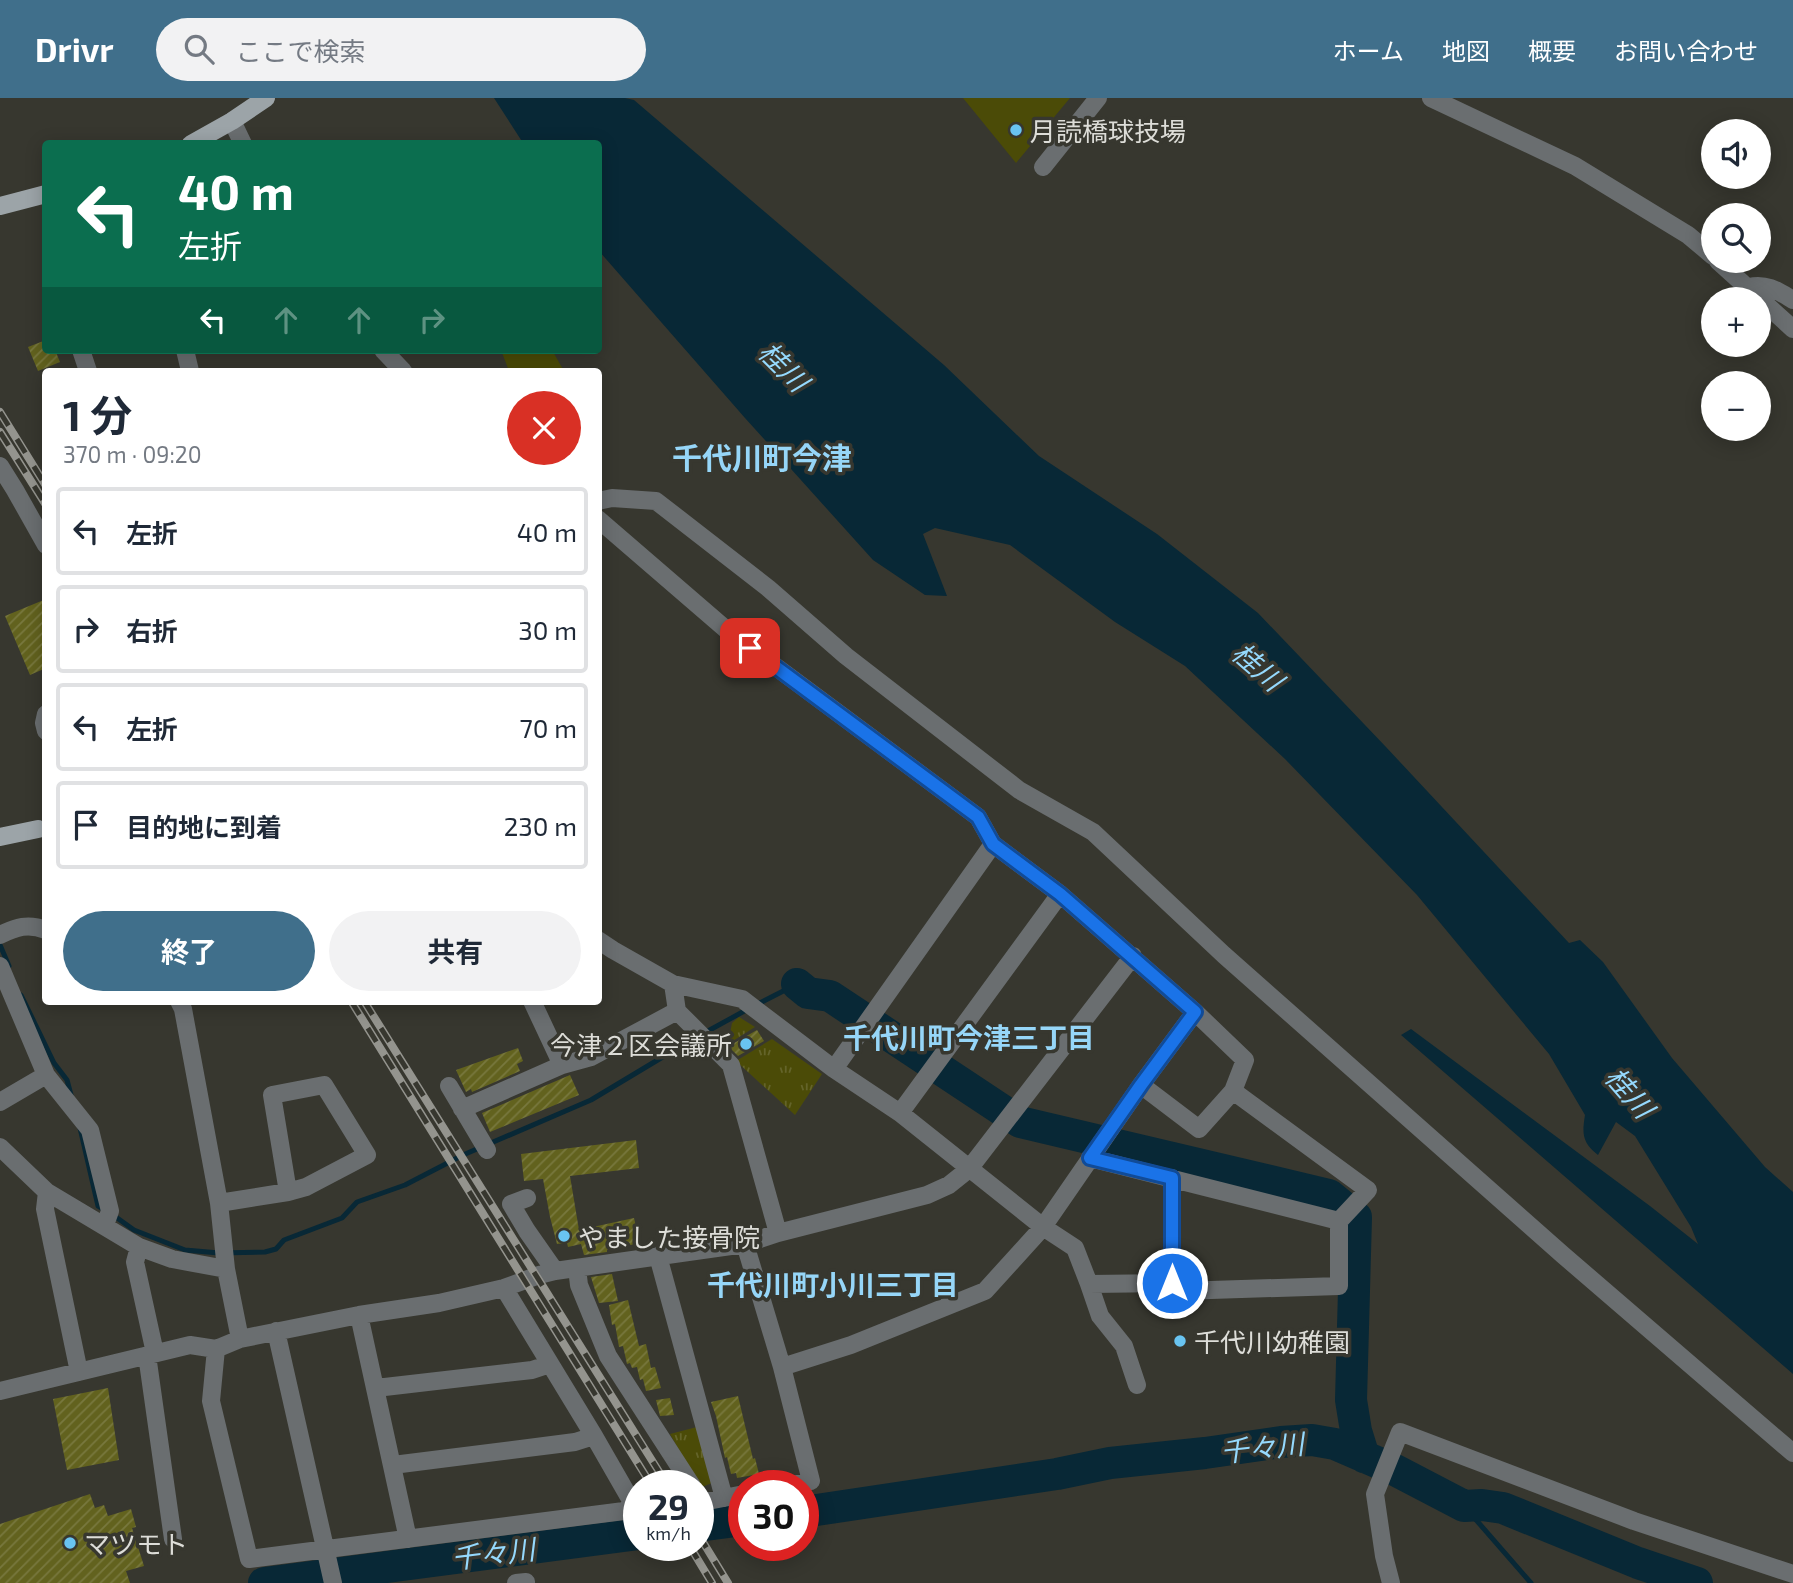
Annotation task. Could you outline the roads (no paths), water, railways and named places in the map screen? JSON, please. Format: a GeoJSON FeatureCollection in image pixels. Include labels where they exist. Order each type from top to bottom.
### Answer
{"type":"FeatureCollection","features":[{"type":"Feature","properties":{"kind":"main road"},"geometry":{"type":"LineString","coordinates":[[198,140],[260,102]]}},
{"type":"Feature","properties":{"kind":"main road"},"geometry":{"type":"LineString","coordinates":[[0,206],[42,195]]}},
{"type":"Feature","properties":{"kind":"main road"},"geometry":{"type":"LineString","coordinates":[[0,837],[42,825]]}},
{"type":"Feature","properties":{"kind":"street"},"geometry":{"type":"LineString","coordinates":[[1043,167],[1098,98]]}},
{"type":"Feature","properties":{"kind":"street"},"geometry":{"type":"LineString","coordinates":[[1431,98],[1575,166],[1688,235],[1701,246]]}},
{"type":"Feature","properties":{"kind":"street"},"geometry":{"type":"LineString","coordinates":[[232,121],[241,140]]}},
{"type":"Feature","properties":{"kind":"street"},"geometry":{"type":"LineString","coordinates":[[1732,273],[1749,287],[1770,287]]}},
{"type":"Feature","properties":{"kind":"street"},"geometry":{"type":"LineString","coordinates":[[1771,288],[1793,300]]}},
{"type":"Feature","properties":{"kind":"street"},"geometry":{"type":"LineString","coordinates":[[1771,308],[1793,329]]}},
{"type":"Feature","properties":{"kind":"street"},"geometry":{"type":"LineString","coordinates":[[387,354],[400,368]]}},
{"type":"Feature","properties":{"kind":"street"},"geometry":{"type":"LineString","coordinates":[[0,466],[8,493],[42,540]]}},
{"type":"Feature","properties":{"kind":"street"},"geometry":{"type":"LineString","coordinates":[[602,500],[612,498],[656,500],[768,588],[846,656],[1019,790],[1093,832],[1224,955],[1563,1255],[1793,1453]]}},
{"type":"Feature","properties":{"kind":"street"},"geometry":{"type":"LineString","coordinates":[[602,522],[729,632],[978,817],[993,844],[1060,894],[1133,956],[1245,1060],[1233,1091],[1199,1129],[1141,1085]]}},
{"type":"Feature","properties":{"kind":"street"},"geometry":{"type":"LineString","coordinates":[[834,1069],[993,844]]}},
{"type":"Feature","properties":{"kind":"street"},"geometry":{"type":"LineString","coordinates":[[900,1113],[1060,894]]}},
{"type":"Feature","properties":{"kind":"street"},"geometry":{"type":"LineString","coordinates":[[0,935],[14,928],[31,925],[42,929]]}},
{"type":"Feature","properties":{"kind":"street"},"geometry":{"type":"LineString","coordinates":[[602,943],[673,984],[743,999],[834,1069],[900,1113],[1043,1227],[1075,1248],[1100,1317],[1124,1346],[1137,1385]]}},
{"type":"Feature","properties":{"kind":"street"},"geometry":{"type":"LineString","coordinates":[[1,1386],[79,1372],[190,1346],[216,1349],[240,1339],[276,1331],[439,1303],[504,1288],[539,1275],[745,1244],[927,1195],[949,1185],[970,1169],[1133,956]]}},
{"type":"Feature","properties":{"kind":"street"},"geometry":{"type":"LineString","coordinates":[[0,966],[4,987],[46,1075],[90,1130],[110,1211],[104,1225]]}},
{"type":"Feature","properties":{"kind":"street"},"geometry":{"type":"LineString","coordinates":[[673,984],[677,1011],[731,1065],[778,1233]]}},
{"type":"Feature","properties":{"kind":"street"},"geometry":{"type":"LineString","coordinates":[[181,1005],[219,1203],[226,1269],[240,1339]]}},
{"type":"Feature","properties":{"kind":"street"},"geometry":{"type":"LineString","coordinates":[[534,1005],[562,1065]]}},
{"type":"Feature","properties":{"kind":"street"},"geometry":{"type":"LineString","coordinates":[[462,1109],[562,1065],[591,1057],[677,1011]]}},
{"type":"Feature","properties":{"kind":"street"},"geometry":{"type":"LineString","coordinates":[[782,1367],[851,1345],[985,1291],[1043,1227],[1195,1012]]}},
{"type":"Feature","properties":{"kind":"street"},"geometry":{"type":"LineString","coordinates":[[0,1102],[46,1075]]}},
{"type":"Feature","properties":{"kind":"street"},"geometry":{"type":"LineString","coordinates":[[219,1203],[288,1192],[306,1187],[367,1155],[324,1085],[272,1095],[288,1192]]}},
{"type":"Feature","properties":{"kind":"street"},"geometry":{"type":"LineString","coordinates":[[449,1086],[485,1147]]}},
{"type":"Feature","properties":{"kind":"street"},"geometry":{"type":"LineString","coordinates":[[1172,1178],[1172,1283],[1180,1291],[1339,1286],[1339,1221],[1368,1190],[1233,1091]]}},
{"type":"Feature","properties":{"kind":"street"},"geometry":{"type":"LineString","coordinates":[[0,1147],[47,1192],[139,1247],[172,1259],[226,1269]]}},
{"type":"Feature","properties":{"kind":"street"},"geometry":{"type":"LineString","coordinates":[[1090,1158],[1339,1221]]}},
{"type":"Feature","properties":{"kind":"street"},"geometry":{"type":"LineString","coordinates":[[47,1192],[45,1209],[79,1372]]}},
{"type":"Feature","properties":{"kind":"street"},"geometry":{"type":"LineString","coordinates":[[527,1198],[511,1204],[555,1272]]}},
{"type":"Feature","properties":{"kind":"street"},"geometry":{"type":"LineString","coordinates":[[745,1244],[782,1367],[808,1470]]}},
{"type":"Feature","properties":{"kind":"street"},"geometry":{"type":"LineString","coordinates":[[139,1247],[135,1262],[151,1354],[173,1539]]}},
{"type":"Feature","properties":{"kind":"street"},"geometry":{"type":"LineString","coordinates":[[658,1256],[724,1498]]}},
{"type":"Feature","properties":{"kind":"street"},"geometry":{"type":"LineString","coordinates":[[577,1268],[579,1285],[608,1356],[682,1470]]}},
{"type":"Feature","properties":{"kind":"street"},"geometry":{"type":"LineString","coordinates":[[1089,1284],[1172,1283]]}},
{"type":"Feature","properties":{"kind":"street"},"geometry":{"type":"LineString","coordinates":[[216,1349],[211,1401],[249,1559],[326,1554],[408,1539],[624,1511],[633,1504],[504,1288]]}},
{"type":"Feature","properties":{"kind":"street"},"geometry":{"type":"LineString","coordinates":[[359,1315],[408,1539]]}},
{"type":"Feature","properties":{"kind":"street"},"geometry":{"type":"LineString","coordinates":[[276,1331],[333,1583]]}},
{"type":"Feature","properties":{"kind":"street"},"geometry":{"type":"LineString","coordinates":[[376,1388],[532,1370],[550,1364]]}},
{"type":"Feature","properties":{"kind":"street"},"geometry":{"type":"LineString","coordinates":[[1391,1583],[1384,1556],[1375,1494],[1400,1432],[1634,1521],[1793,1574]]}},
{"type":"Feature","properties":{"kind":"street"},"geometry":{"type":"LineString","coordinates":[[393,1465],[575,1442],[594,1436]]}},
{"type":"Feature","properties":{"kind":"street"},"geometry":{"type":"LineString","coordinates":[[714,1500],[728,1497]]}},
{"type":"Feature","properties":{"kind":"water","name":"桂川"},"geometry":{"type":"Polygon","coordinates":[[[494,98],[634,100],[944,365],[1039,456],[1157,534],[1258,613],[1569,943],[1580,940],[1603,962],[1672,1058],[1765,1167],[1793,1192],[1793,1374],[1401,1035],[1411,1029],[1698,1244],[1691,1227],[1635,1136],[1616,1122],[1598,1155],[1589,1146],[1584,1137],[1585,1115],[1549,1054],[1417,895],[1285,759],[1185,666],[1115,622],[1010,545],[935,528],[923,534],[947,596],[925,595],[873,560],[602,254],[602,140],[521,140],[494,98]]]}},
{"type":"Feature","properties":{"kind":"waterway"},"geometry":{"type":"LineString","coordinates":[[0,945],[9,966]]}},
{"type":"Feature","properties":{"kind":"waterway"},"geometry":{"type":"LineString","coordinates":[[756,1005],[797,984]]}},
{"type":"Feature","properties":{"kind":"waterway"},"geometry":{"type":"LineString","coordinates":[[797,984],[808,993],[830,996],[1020,1122],[1329,1195],[1356,1217],[1351,1400],[1364,1457]]}},
{"type":"Feature","properties":{"kind":"waterway"},"geometry":{"type":"LineString","coordinates":[[21,995],[54,1063],[67,1080],[71,1095]]}},
{"type":"Feature","properties":{"kind":"waterway"},"geometry":{"type":"LineString","coordinates":[[113,1215],[134,1230],[185,1250],[219,1253],[265,1252],[276,1249],[284,1240],[342,1218],[357,1202],[405,1185],[463,1155],[591,1100],[748,1009]]}},
{"type":"Feature","properties":{"kind":"waterway"},"geometry":{"type":"LineString","coordinates":[[80,1128],[98,1206],[105,1210]]}},
{"type":"Feature","properties":{"kind":"waterway","name":"千々川"},"geometry":{"type":"LineString","coordinates":[[819,1510],[1057,1474],[1110,1463],[1312,1440],[1335,1444],[1395,1470],[1464,1506],[1503,1508],[1638,1563],[1697,1583]]}},
{"type":"Feature","properties":{"kind":"waterway"},"geometry":{"type":"LineString","coordinates":[[1464,1506],[1531,1583]]}},
{"type":"Feature","properties":{"kind":"waterway","name":"千々川"},"geometry":{"type":"LineString","coordinates":[[714,1524],[728,1522]]}},
{"type":"Feature","properties":{"kind":"waterway","name":"千々川"},"geometry":{"type":"LineString","coordinates":[[264,1583],[623,1536]]}},
{"type":"Feature","properties":{"kind":"railway"},"geometry":{"type":"LineString","coordinates":[[0,412],[42,480]]}},
{"type":"Feature","properties":{"kind":"railway"},"geometry":{"type":"LineString","coordinates":[[0,432],[42,499]]}},
{"type":"Feature","properties":{"kind":"railway"},"geometry":{"type":"LineString","coordinates":[[353,1005],[642,1470]]}},
{"type":"Feature","properties":{"kind":"railway"},"geometry":{"type":"LineString","coordinates":[[367,1005],[658,1470]]}},
{"type":"Feature","properties":{"kind":"railway"},"geometry":{"type":"LineString","coordinates":[[714,1560],[728,1583]]}},
{"type":"Feature","properties":{"kind":"railway"},"geometry":{"type":"LineString","coordinates":[[699,1561],[712,1583]]}},
{"type":"Feature","properties":{"kind":"place","name":"月読橋球技場"},"geometry":{"type":"Point","coordinates":[1016,130]}},
{"type":"Feature","properties":{"kind":"place","name":"今津２区会議所"},"geometry":{"type":"Point","coordinates":[746,1044]}},
{"type":"Feature","properties":{"kind":"place","name":"やました接骨院"},"geometry":{"type":"Point","coordinates":[564,1236]}},
{"type":"Feature","properties":{"kind":"place","name":"千代川幼稚園"},"geometry":{"type":"Point","coordinates":[1180,1341]}},
{"type":"Feature","properties":{"kind":"place","name":"マツモト"},"geometry":{"type":"Point","coordinates":[70,1543]}},
{"type":"Feature","properties":{"kind":"district","name":"千代川町今津"},"geometry":{"type":"Point","coordinates":[762,457]}},
{"type":"Feature","properties":{"kind":"district","name":"千代川町今津三丁目"},"geometry":{"type":"Point","coordinates":[969,1037]}},
{"type":"Feature","properties":{"kind":"district","name":"千代川町小川三丁目"},"geometry":{"type":"Point","coordinates":[833,1284]}}]}
